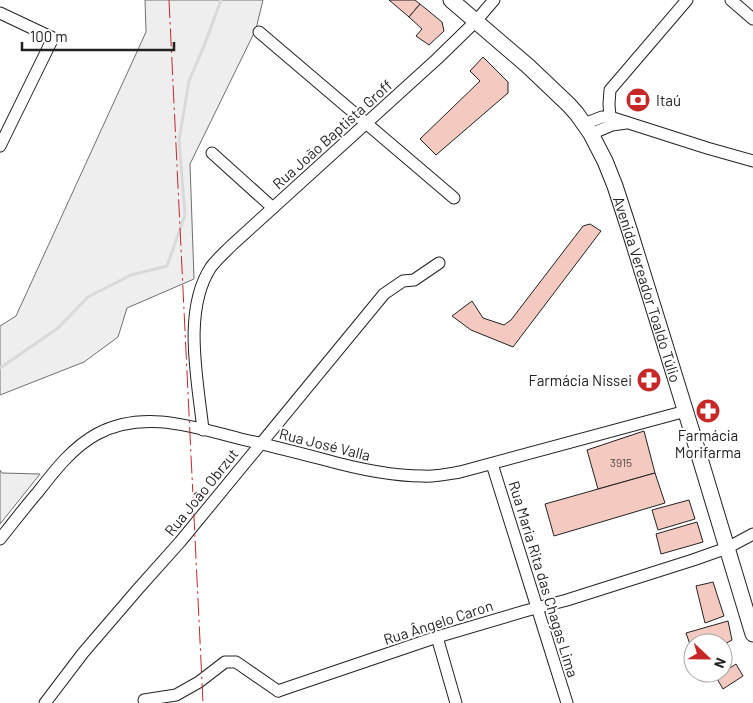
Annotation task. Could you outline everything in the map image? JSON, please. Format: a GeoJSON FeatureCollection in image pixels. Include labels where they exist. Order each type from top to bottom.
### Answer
{"type":"FeatureCollection","features":[{"type":"Feature","properties":{"kind":"main road","name":"Avenida Vereador Toaldo Túlio"},"geometry":{"type":"LineString","coordinates":[[451,0],[557,92],[588,129],[605,161],[618,193],[753,634]]}},
{"type":"Feature","properties":{"kind":"street","name":"Rua João Baptista Groff"},"geometry":{"type":"LineString","coordinates":[[203,430],[194,350],[195,315],[198,297],[211,268],[221,256],[476,22],[494,0]]}},
{"type":"Feature","properties":{"kind":"street"},"geometry":{"type":"LineString","coordinates":[[610,117],[608,104],[610,90],[687,0]]}},
{"type":"Feature","properties":{"kind":"street"},"geometry":{"type":"LineString","coordinates":[[731,0],[753,19]]}},
{"type":"Feature","properties":{"kind":"street"},"geometry":{"type":"LineString","coordinates":[[0,13],[53,38],[0,146]]}},
{"type":"Feature","properties":{"kind":"street"},"geometry":{"type":"LineString","coordinates":[[259,32],[454,198]]}},
{"type":"Feature","properties":{"kind":"street"},"geometry":{"type":"LineString","coordinates":[[588,129],[602,116],[610,117],[753,161]]}},
{"type":"Feature","properties":{"kind":"street"},"geometry":{"type":"LineString","coordinates":[[588,129],[630,123]]}},
{"type":"Feature","properties":{"kind":"street"},"geometry":{"type":"LineString","coordinates":[[212,153],[273,208]]}},
{"type":"Feature","properties":{"kind":"street","name":"Rua João Obrzut"},"geometry":{"type":"LineString","coordinates":[[44,703],[83,653],[171,552],[379,299],[395,286],[407,280],[414,280],[439,263]]}},
{"type":"Feature","properties":{"kind":"street","name":"Rua José Valla"},"geometry":{"type":"LineString","coordinates":[[0,539],[52,473],[81,444],[96,434],[126,422],[168,422],[339,464],[374,471],[423,476],[442,475],[492,464],[686,411]]}},
{"type":"Feature","properties":{"kind":"street","name":"Rua Maria Rita das Chagas Lima"},"geometry":{"type":"LineString","coordinates":[[492,464],[567,703]]}},
{"type":"Feature","properties":{"kind":"street","name":"Rua Ângelo Caron"},"geometry":{"type":"LineString","coordinates":[[278,691],[437,637],[567,600],[727,548],[753,534]]}},
{"type":"Feature","properties":{"kind":"street"},"geometry":{"type":"LineString","coordinates":[[437,637],[456,703]]}},
{"type":"Feature","properties":{"kind":"street"},"geometry":{"type":"LineString","coordinates":[[144,700],[176,695],[199,682],[225,662],[236,662],[278,691],[282,703]]}},
{"type":"Feature","properties":{"kind":"shaded area"},"geometry":{"type":"Polygon","coordinates":[[[145,0],[263,0],[256,29],[190,164],[194,279],[127,308],[118,337],[84,362],[0,395],[0,326],[16,316],[146,32],[145,0]]]}},
{"type":"Feature","properties":{"kind":"shaded area"},"geometry":{"type":"Polygon","coordinates":[[[0,470],[2,473],[40,474],[0,524],[0,470]]]}},
{"type":"Feature","properties":{"kind":"building"},"geometry":{"type":"Polygon","coordinates":[[[389,0],[415,0],[420,4],[409,17],[389,0]]]}},
{"type":"Feature","properties":{"kind":"building"},"geometry":{"type":"Polygon","coordinates":[[[420,4],[442,22],[444,31],[429,45],[416,36],[422,29],[409,17],[420,4]]]}},
{"type":"Feature","properties":{"kind":"building"},"geometry":{"type":"Polygon","coordinates":[[[483,57],[508,82],[508,93],[436,155],[420,139],[480,81],[470,71],[483,57]]]}},
{"type":"Feature","properties":{"kind":"building"},"geometry":{"type":"Polygon","coordinates":[[[590,224],[601,231],[513,347],[471,330],[452,316],[472,301],[483,318],[504,325],[511,320],[583,226],[590,224]]]}},
{"type":"Feature","properties":{"kind":"building"},"geometry":{"type":"Polygon","coordinates":[[[644,431],[655,473],[598,489],[587,450],[644,431]]]}},
{"type":"Feature","properties":{"kind":"building"},"geometry":{"type":"Polygon","coordinates":[[[655,473],[665,503],[554,536],[545,504],[655,473]]]}},
{"type":"Feature","properties":{"kind":"building"},"geometry":{"type":"Polygon","coordinates":[[[689,500],[695,519],[658,530],[652,510],[689,500]]]}},
{"type":"Feature","properties":{"kind":"building"},"geometry":{"type":"Polygon","coordinates":[[[697,522],[703,542],[661,554],[656,534],[697,522]]]}},
{"type":"Feature","properties":{"kind":"building"},"geometry":{"type":"Polygon","coordinates":[[[713,582],[724,616],[705,623],[696,586],[713,582]]]}},
{"type":"Feature","properties":{"kind":"building"},"geometry":{"type":"Polygon","coordinates":[[[728,621],[731,633],[686,633],[728,621]]]}},
{"type":"Feature","properties":{"kind":"building"},"geometry":{"type":"Polygon","coordinates":[[[736,664],[743,676],[733,682],[733,666],[736,664]]]}},
{"type":"Feature","properties":{"kind":"building"},"geometry":{"type":"Polygon","coordinates":[[[720,683],[732,683],[723,689],[720,683]]]}},
{"type":"Feature","properties":{"kind":"waterway"},"geometry":{"type":"LineString","coordinates":[[0,368],[58,328],[88,297],[131,275],[167,266],[185,215],[179,140],[189,81],[221,0]]}},
{"type":"Feature","properties":{"kind":"power"},"geometry":{"type":"LineString","coordinates":[[169,0],[203,703]]}},
{"type":"Feature","properties":{"kind":"place","name":"Itaú"},"geometry":{"type":"Point","coordinates":[638,100]}},
{"type":"Feature","properties":{"kind":"place","name":"Farmácia Nissei"},"geometry":{"type":"Point","coordinates":[649,380]}},
{"type":"Feature","properties":{"kind":"place","name":"Farmácia Morifarma"},"geometry":{"type":"Point","coordinates":[708,411]}}]}
